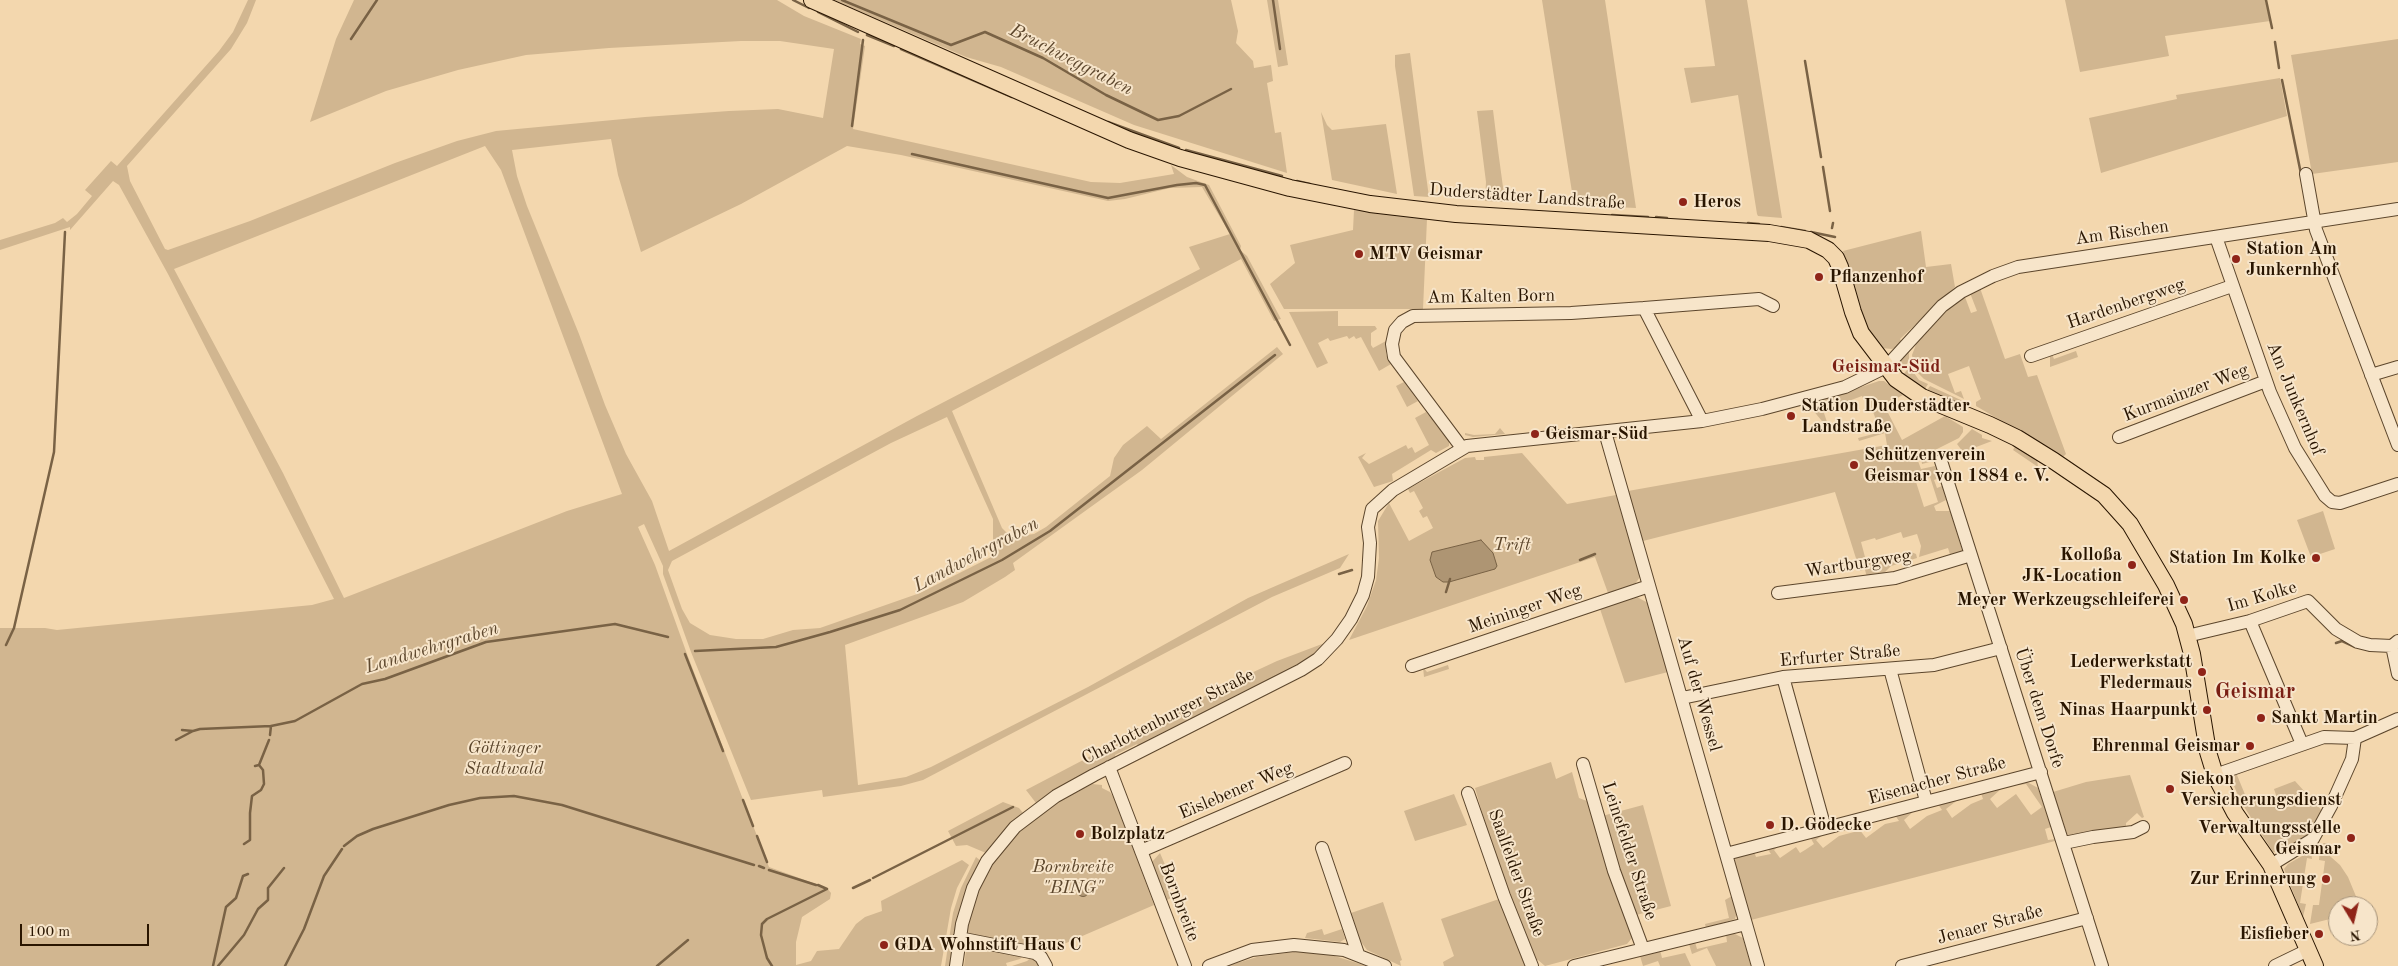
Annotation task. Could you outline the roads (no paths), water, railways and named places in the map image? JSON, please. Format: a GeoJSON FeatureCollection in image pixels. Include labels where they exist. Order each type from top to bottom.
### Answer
{"type":"FeatureCollection","features":[{"type":"Feature","properties":{"kind":"main road","name":"Duderstädter Landstraße"},"geometry":{"type":"LineString","coordinates":[[812,0],[1061,111],[1171,155],[1290,188],[1370,204],[1496,217],[1741,230],[1809,240],[1828,250],[1836,258],[1861,333],[1896,379],[1922,397],[2017,438],[2069,471],[2114,503],[2130,524],[2166,585],[2188,636],[2208,752],[2215,775],[2235,813],[2271,865],[2315,966]]}},
{"type":"Feature","properties":{"kind":"street"},"geometry":{"type":"LineString","coordinates":[[2306,174],[2314,222],[2398,445]]}},
{"type":"Feature","properties":{"kind":"street","name":"Am Rischen"},"geometry":{"type":"LineString","coordinates":[[1886,367],[1942,306],[1961,292],[1993,276],[2040,263],[2398,209]]}},
{"type":"Feature","properties":{"kind":"street","name":"Am Junkernhof"},"geometry":{"type":"LineString","coordinates":[[2216,237],[2266,381],[2295,448],[2325,496],[2332,502],[2340,504],[2398,484]]}},
{"type":"Feature","properties":{"kind":"street","name":"Hardenbergweg"},"geometry":{"type":"LineString","coordinates":[[2031,356],[2232,286]]}},
{"type":"Feature","properties":{"kind":"street","name":"Am Kalten Born"},"geometry":{"type":"LineString","coordinates":[[1462,448],[1394,357],[1392,339],[1395,330],[1402,322],[1421,315],[1571,313],[1758,299],[1773,306]]}},
{"type":"Feature","properties":{"kind":"street"},"geometry":{"type":"LineString","coordinates":[[1644,308],[1702,421]]}},
{"type":"Feature","properties":{"kind":"street"},"geometry":{"type":"LineString","coordinates":[[1462,448],[1702,421],[1762,409],[1830,391],[1886,367]]}},
{"type":"Feature","properties":{"kind":"street"},"geometry":{"type":"LineString","coordinates":[[2371,375],[2398,367]]}},
{"type":"Feature","properties":{"kind":"street","name":"Kurmainzer Weg"},"geometry":{"type":"LineString","coordinates":[[2119,437],[2266,381]]}},
{"type":"Feature","properties":{"kind":"street","name":"Auf der Wessel"},"geometry":{"type":"LineString","coordinates":[[1605,432],[1758,966]]}},
{"type":"Feature","properties":{"kind":"street","name":"Charlottenburger Straße"},"geometry":{"type":"LineString","coordinates":[[956,966],[959,938],[973,888],[988,860],[1004,839],[1031,813],[1056,796],[1109,767],[1302,670],[1318,659],[1338,639],[1363,595],[1370,559],[1369,519],[1372,509],[1383,498],[1462,448]]}},
{"type":"Feature","properties":{"kind":"street","name":"Über dem Dorfe"},"geometry":{"type":"LineString","coordinates":[[1941,461],[2102,966]]}},
{"type":"Feature","properties":{"kind":"street","name":"Wartburgweg"},"geometry":{"type":"LineString","coordinates":[[1778,593],[1895,578],[1971,555]]}},
{"type":"Feature","properties":{"kind":"street","name":"Meininger Weg"},"geometry":{"type":"LineString","coordinates":[[1412,666],[1649,586]]}},
{"type":"Feature","properties":{"kind":"street","name":"Im Kolke"},"geometry":{"type":"LineString","coordinates":[[2188,636],[2250,621],[2308,601],[2346,637],[2370,645],[2395,643],[2398,674]]}},
{"type":"Feature","properties":{"kind":"street"},"geometry":{"type":"LineString","coordinates":[[2250,621],[2302,744]]}},
{"type":"Feature","properties":{"kind":"street","name":"Erfurter Straße"},"geometry":{"type":"LineString","coordinates":[[1682,698],[1783,677],[1934,665],[2001,648]]}},
{"type":"Feature","properties":{"kind":"street"},"geometry":{"type":"LineString","coordinates":[[1890,669],[1926,801]]}},
{"type":"Feature","properties":{"kind":"street"},"geometry":{"type":"LineString","coordinates":[[1783,677],[1825,828]]}},
{"type":"Feature","properties":{"kind":"street"},"geometry":{"type":"LineString","coordinates":[[2215,775],[2324,738],[2355,738],[2398,718]]}},
{"type":"Feature","properties":{"kind":"street"},"geometry":{"type":"LineString","coordinates":[[2271,865],[2313,839],[2331,806],[2352,760],[2355,738]]}},
{"type":"Feature","properties":{"kind":"street","name":"Eislebener Weg"},"geometry":{"type":"LineString","coordinates":[[1141,851],[1346,763]]}},
{"type":"Feature","properties":{"kind":"street","name":"Leinefelder Straße"},"geometry":{"type":"LineString","coordinates":[[1583,764],[1611,862],[1643,949]]}},
{"type":"Feature","properties":{"kind":"street","name":"Bornbreite"},"geometry":{"type":"LineString","coordinates":[[1109,767],[1185,966]]}},
{"type":"Feature","properties":{"kind":"street","name":"Eisenacher Straße"},"geometry":{"type":"LineString","coordinates":[[1726,854],[2041,772]]}},
{"type":"Feature","properties":{"kind":"street","name":"Saalfelder Straße"},"geometry":{"type":"LineString","coordinates":[[1468,792],[1504,896],[1532,966]]}},
{"type":"Feature","properties":{"kind":"street"},"geometry":{"type":"LineString","coordinates":[[2064,843],[2133,832],[2143,826]]}},
{"type":"Feature","properties":{"kind":"street"},"geometry":{"type":"LineString","coordinates":[[1322,848],[1358,954]]}},
{"type":"Feature","properties":{"kind":"street","name":"Jenaer Straße"},"geometry":{"type":"LineString","coordinates":[[1902,966],[2087,918]]}},
{"type":"Feature","properties":{"kind":"street"},"geometry":{"type":"LineString","coordinates":[[1574,966],[1746,924]]}},
{"type":"Feature","properties":{"kind":"street"},"geometry":{"type":"LineString","coordinates":[[959,938],[1035,953],[1041,957],[1046,966]]}},
{"type":"Feature","properties":{"kind":"street"},"geometry":{"type":"LineString","coordinates":[[1209,966],[1252,950],[1283,945],[1326,946],[1358,954],[1385,966]]}},
{"type":"Feature","properties":{"kind":"street"},"geometry":{"type":"LineString","coordinates":[[2275,966],[2308,950]]}},
{"type":"Feature","properties":{"kind":"waterway","name":"Bruchweggraben"},"geometry":{"type":"LineString","coordinates":[[351,39],[377,0]]}},
{"type":"Feature","properties":{"kind":"waterway"},"geometry":{"type":"LineString","coordinates":[[793,0],[809,8]]}},
{"type":"Feature","properties":{"kind":"waterway","name":"Bruchweggraben"},"geometry":{"type":"LineString","coordinates":[[842,0],[951,45],[985,32],[1043,58],[1106,95],[1158,120],[1179,116],[1231,89]]}},
{"type":"Feature","properties":{"kind":"waterway","name":"Bruchweggraben"},"geometry":{"type":"LineString","coordinates":[[1273,0],[1280,49]]}},
{"type":"Feature","properties":{"kind":"waterway"},"geometry":{"type":"LineString","coordinates":[[2266,0],[2272,28]]}},
{"type":"Feature","properties":{"kind":"waterway"},"geometry":{"type":"LineString","coordinates":[[818,12],[858,32]]}},
{"type":"Feature","properties":{"kind":"waterway"},"geometry":{"type":"LineString","coordinates":[[867,35],[894,46]]}},
{"type":"Feature","properties":{"kind":"waterway"},"geometry":{"type":"LineString","coordinates":[[852,126],[863,40]]}},
{"type":"Feature","properties":{"kind":"waterway"},"geometry":{"type":"LineString","coordinates":[[2275,42],[2279,68]]}},
{"type":"Feature","properties":{"kind":"waterway"},"geometry":{"type":"LineString","coordinates":[[901,49],[1012,97]]}},
{"type":"Feature","properties":{"kind":"waterway"},"geometry":{"type":"LineString","coordinates":[[1805,61],[1821,157]]}},
{"type":"Feature","properties":{"kind":"waterway"},"geometry":{"type":"LineString","coordinates":[[2282,80],[2301,174]]}},
{"type":"Feature","properties":{"kind":"waterway"},"geometry":{"type":"LineString","coordinates":[[1108,122],[1179,148]]}},
{"type":"Feature","properties":{"kind":"waterway"},"geometry":{"type":"LineString","coordinates":[[1186,150],[1282,176]]}},
{"type":"Feature","properties":{"kind":"waterway"},"geometry":{"type":"LineString","coordinates":[[912,154],[1108,198],[1177,185],[1196,183],[1205,185],[1290,345]]}},
{"type":"Feature","properties":{"kind":"waterway"},"geometry":{"type":"LineString","coordinates":[[1823,167],[1830,211]]}},
{"type":"Feature","properties":{"kind":"waterway"},"geometry":{"type":"LineString","coordinates":[[1297,181],[1310,184]]}},
{"type":"Feature","properties":{"kind":"waterway"},"geometry":{"type":"LineString","coordinates":[[1612,215],[1648,217]]}},
{"type":"Feature","properties":{"kind":"waterway"},"geometry":{"type":"LineString","coordinates":[[1656,217],[1667,218]]}},
{"type":"Feature","properties":{"kind":"waterway"},"geometry":{"type":"LineString","coordinates":[[1748,223],[1759,224]]}},
{"type":"Feature","properties":{"kind":"waterway"},"geometry":{"type":"LineString","coordinates":[[1832,228],[1833,223]]}},
{"type":"Feature","properties":{"kind":"waterway"},"geometry":{"type":"LineString","coordinates":[[1781,227],[1805,231]]}},
{"type":"Feature","properties":{"kind":"waterway"},"geometry":{"type":"LineString","coordinates":[[6,645],[14,628],[54,452],[65,232]]}},
{"type":"Feature","properties":{"kind":"waterway"},"geometry":{"type":"LineString","coordinates":[[1811,232],[1835,237]]}},
{"type":"Feature","properties":{"kind":"waterway","name":"Landwehrgraben"},"geometry":{"type":"LineString","coordinates":[[695,651],[776,647],[830,632],[900,610],[1002,560],[1050,531],[1275,355]]}},
{"type":"Feature","properties":{"kind":"waterway"},"geometry":{"type":"LineString","coordinates":[[1580,560],[1595,554]]}},
{"type":"Feature","properties":{"kind":"waterway"},"geometry":{"type":"LineString","coordinates":[[1339,574],[1352,570]]}},
{"type":"Feature","properties":{"kind":"waterway"},"geometry":{"type":"LineString","coordinates":[[1446,592],[1450,579]]}},
{"type":"Feature","properties":{"kind":"waterway","name":"Landwehrgraben"},"geometry":{"type":"LineString","coordinates":[[270,735],[271,726],[295,721],[362,684],[385,679],[486,642],[615,624],[668,637]]}},
{"type":"Feature","properties":{"kind":"waterway"},"geometry":{"type":"LineString","coordinates":[[2336,643],[2342,641],[2355,647]]}},
{"type":"Feature","properties":{"kind":"waterway"},"geometry":{"type":"LineString","coordinates":[[685,654],[723,751]]}},
{"type":"Feature","properties":{"kind":"waterway","name":"Landwehrgraben"},"geometry":{"type":"LineString","coordinates":[[182,730],[271,726]]}},
{"type":"Feature","properties":{"kind":"waterway","name":"Landwehrgraben"},"geometry":{"type":"LineString","coordinates":[[176,740],[193,731]]}},
{"type":"Feature","properties":{"kind":"waterway","name":"Landwehrgraben"},"geometry":{"type":"LineString","coordinates":[[255,766],[259,765],[269,740]]}},
{"type":"Feature","properties":{"kind":"waterway"},"geometry":{"type":"LineString","coordinates":[[244,844],[250,840],[252,796],[261,790],[264,784],[263,770],[259,765]]}},
{"type":"Feature","properties":{"kind":"waterway"},"geometry":{"type":"LineString","coordinates":[[344,846],[357,836],[373,829],[449,805],[480,798],[514,796],[562,805],[754,865]]}},
{"type":"Feature","properties":{"kind":"waterway"},"geometry":{"type":"LineString","coordinates":[[743,800],[753,826]]}},
{"type":"Feature","properties":{"kind":"waterway"},"geometry":{"type":"LineString","coordinates":[[873,878],[1013,807]]}},
{"type":"Feature","properties":{"kind":"waterway"},"geometry":{"type":"LineString","coordinates":[[757,836],[767,862]]}},
{"type":"Feature","properties":{"kind":"waterway"},"geometry":{"type":"LineString","coordinates":[[285,966],[304,929],[324,876],[342,849]]}},
{"type":"Feature","properties":{"kind":"waterway"},"geometry":{"type":"LineString","coordinates":[[759,866],[764,868]]}},
{"type":"Feature","properties":{"kind":"waterway"},"geometry":{"type":"LineString","coordinates":[[218,966],[244,935],[258,909],[268,900],[268,888],[284,868]]}},
{"type":"Feature","properties":{"kind":"waterway"},"geometry":{"type":"LineString","coordinates":[[769,870],[816,885]]}},
{"type":"Feature","properties":{"kind":"waterway"},"geometry":{"type":"LineString","coordinates":[[213,966],[226,907],[236,898],[243,876],[248,874]]}},
{"type":"Feature","properties":{"kind":"waterway"},"geometry":{"type":"LineString","coordinates":[[853,888],[870,880]]}},
{"type":"Feature","properties":{"kind":"waterway"},"geometry":{"type":"LineString","coordinates":[[818,885],[827,889]]}},
{"type":"Feature","properties":{"kind":"waterway"},"geometry":{"type":"LineString","coordinates":[[772,966],[767,958],[761,935],[762,924],[767,919],[827,889]]}},
{"type":"Feature","properties":{"kind":"waterway"},"geometry":{"type":"LineString","coordinates":[[657,966],[688,940]]}},
{"type":"Feature","properties":{"kind":"place","name":"Heros"},"geometry":{"type":"Point","coordinates":[1683,202]}},
{"type":"Feature","properties":{"kind":"place","name":"MTV Geismar"},"geometry":{"type":"Point","coordinates":[1359,254]}},
{"type":"Feature","properties":{"kind":"place","name":"Station Am Junkernhof"},"geometry":{"type":"Point","coordinates":[2236,259]}},
{"type":"Feature","properties":{"kind":"place","name":"Pflanzenhof"},"geometry":{"type":"Point","coordinates":[1819,277]}},
{"type":"Feature","properties":{"kind":"place","name":"Station Duderstädter Landstraße"},"geometry":{"type":"Point","coordinates":[1791,416]}},
{"type":"Feature","properties":{"kind":"place","name":"Geismar-Süd"},"geometry":{"type":"Point","coordinates":[1535,434]}},
{"type":"Feature","properties":{"kind":"place","name":"Schützenverein Geismar von 1884 e. V."},"geometry":{"type":"Point","coordinates":[1854,465]}},
{"type":"Feature","properties":{"kind":"place","name":"Station Im Kolke"},"geometry":{"type":"Point","coordinates":[2316,558]}},
{"type":"Feature","properties":{"kind":"place","name":"Kolloßa JK-Location"},"geometry":{"type":"Point","coordinates":[2132,565]}},
{"type":"Feature","properties":{"kind":"place","name":"Meyer Werkzeugschleiferei"},"geometry":{"type":"Point","coordinates":[2184,600]}},
{"type":"Feature","properties":{"kind":"place","name":"Lederwerkstatt Fledermaus"},"geometry":{"type":"Point","coordinates":[2202,672]}},
{"type":"Feature","properties":{"kind":"place","name":"Ninas Haarpunkt"},"geometry":{"type":"Point","coordinates":[2207,710]}},
{"type":"Feature","properties":{"kind":"place","name":"Sankt Martin"},"geometry":{"type":"Point","coordinates":[2261,718]}},
{"type":"Feature","properties":{"kind":"place","name":"Ehrenmal Geismar"},"geometry":{"type":"Point","coordinates":[2250,746]}},
{"type":"Feature","properties":{"kind":"place","name":"Siekon Versicherungsdienst"},"geometry":{"type":"Point","coordinates":[2170,789]}},
{"type":"Feature","properties":{"kind":"place","name":"D. Gödecke"},"geometry":{"type":"Point","coordinates":[1770,825]}},
{"type":"Feature","properties":{"kind":"place","name":"Bolzplatz"},"geometry":{"type":"Point","coordinates":[1080,834]}},
{"type":"Feature","properties":{"kind":"place","name":"Verwaltungsstelle Geismar"},"geometry":{"type":"Point","coordinates":[2351,838]}},
{"type":"Feature","properties":{"kind":"place","name":"Zur Erinnerung"},"geometry":{"type":"Point","coordinates":[2326,879]}},
{"type":"Feature","properties":{"kind":"place","name":"Eisfieber"},"geometry":{"type":"Point","coordinates":[2319,934]}},
{"type":"Feature","properties":{"kind":"place","name":"GDA Wohnstift Haus C"},"geometry":{"type":"Point","coordinates":[884,945]}},
{"type":"Feature","properties":{"kind":"district","name":"Geismar-Süd"},"geometry":{"type":"Point","coordinates":[1886,367]}},
{"type":"Feature","properties":{"kind":"district","name":"Geismar"},"geometry":{"type":"Point","coordinates":[2255,692]}},
{"type":"Feature","properties":{"kind":"park label","name":"Trift"},"geometry":{"type":"Point","coordinates":[1512,545]}},
{"type":"Feature","properties":{"kind":"park label","name":"Göttinger Stadtwald"},"geometry":{"type":"Point","coordinates":[504,758]}},
{"type":"Feature","properties":{"kind":"park label","name":"Bornbreite \"BING\""},"geometry":{"type":"Point","coordinates":[1073,878]}}]}
